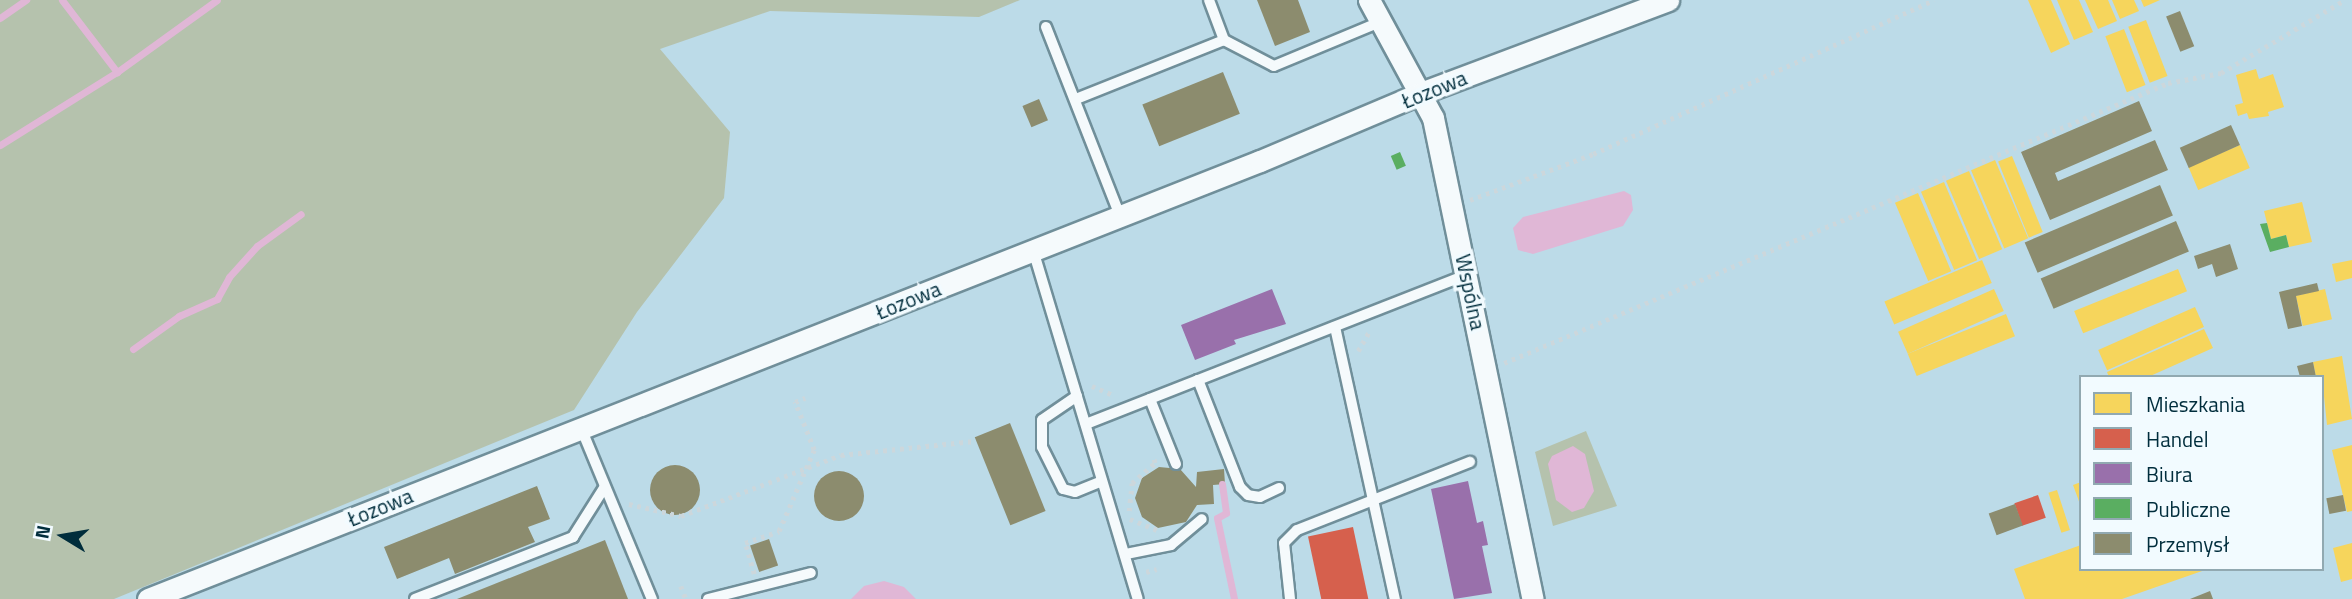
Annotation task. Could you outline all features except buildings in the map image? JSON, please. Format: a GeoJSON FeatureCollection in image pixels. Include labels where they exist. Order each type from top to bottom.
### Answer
{"type":"FeatureCollection","features":[{"type":"Feature","properties":{"kind":"street","name":"Wspólna"},"geometry":{"type":"LineString","coordinates":[[1369,0],[1433,118],[1468,274],[1533,599]]}},
{"type":"Feature","properties":{"kind":"street","name":"Łozowa"},"geometry":{"type":"LineString","coordinates":[[148,599],[1119,216],[1421,93],[1668,0]]}},
{"type":"Feature","properties":{"kind":"lane"},"geometry":{"type":"LineString","coordinates":[[1209,0],[1224,40],[1275,66],[1380,22]]}},
{"type":"Feature","properties":{"kind":"lane"},"geometry":{"type":"LineString","coordinates":[[1046,27],[1119,216]]}},
{"type":"Feature","properties":{"kind":"lane"},"geometry":{"type":"LineString","coordinates":[[1076,99],[1224,40]]}},
{"type":"Feature","properties":{"kind":"lane"},"geometry":{"type":"LineString","coordinates":[[1033,250],[1138,599]]}},
{"type":"Feature","properties":{"kind":"lane"},"geometry":{"type":"LineString","coordinates":[[1086,424],[1468,274]]}},
{"type":"Feature","properties":{"kind":"lane"},"geometry":{"type":"LineString","coordinates":[[1335,327],[1395,599]]}},
{"type":"Feature","properties":{"kind":"lane"},"geometry":{"type":"LineString","coordinates":[[1198,380],[1240,487],[1248,495],[1260,496],[1279,488]]}},
{"type":"Feature","properties":{"kind":"lane"},"geometry":{"type":"LineString","coordinates":[[1077,396],[1042,420],[1042,447],[1063,489],[1074,492],[1102,481]]}},
{"type":"Feature","properties":{"kind":"lane"},"geometry":{"type":"LineString","coordinates":[[1150,399],[1176,464]]}},
{"type":"Feature","properties":{"kind":"lane"},"geometry":{"type":"LineString","coordinates":[[581,428],[652,599]]}},
{"type":"Feature","properties":{"kind":"lane"},"geometry":{"type":"LineString","coordinates":[[1290,599],[1284,543],[1297,530],[1470,462]]}},
{"type":"Feature","properties":{"kind":"lane"},"geometry":{"type":"LineString","coordinates":[[415,599],[573,537],[606,493]]}},
{"type":"Feature","properties":{"kind":"lane"},"geometry":{"type":"LineString","coordinates":[[1126,554],[1171,545],[1202,519]]}},
{"type":"Feature","properties":{"kind":"lane"},"geometry":{"type":"LineString","coordinates":[[708,599],[811,573]]}},
{"type":"Feature","properties":{"kind":"path"},"geometry":{"type":"LineString","coordinates":[[1451,202],[1491,196],[1535,178],[1934,0]]}},
{"type":"Feature","properties":{"kind":"path"},"geometry":{"type":"LineString","coordinates":[[1487,369],[2168,83],[2221,73],[2345,0]]}},
{"type":"Feature","properties":{"kind":"path"},"geometry":{"type":"LineString","coordinates":[[1358,358],[1362,340],[1377,326]]}},
{"type":"Feature","properties":{"kind":"path"},"geometry":{"type":"LineString","coordinates":[[1087,383],[1111,395],[1129,393],[1133,405]]}},
{"type":"Feature","properties":{"kind":"path"},"geometry":{"type":"LineString","coordinates":[[757,585],[745,543],[779,531],[814,450],[795,402],[805,398]]}},
{"type":"Feature","properties":{"kind":"path"},"geometry":{"type":"LineString","coordinates":[[606,493],[681,516],[841,455],[974,442]]}},
{"type":"Feature","properties":{"kind":"path"},"geometry":{"type":"LineString","coordinates":[[1129,519],[1132,483],[1155,463],[1150,450]]}},
{"type":"Feature","properties":{"kind":"path"},"geometry":{"type":"LineString","coordinates":[[1120,500],[1129,519],[1154,530],[1187,533]]}},
{"type":"Feature","properties":{"kind":"path"},"geometry":{"type":"LineString","coordinates":[[681,586],[686,599]]}},
{"type":"Feature","properties":{"kind":"green space"},"geometry":{"type":"Polygon","coordinates":[[[0,0],[1020,0],[979,17],[770,11],[660,49],[730,132],[724,198],[637,312],[574,410],[114,599],[0,599],[0,0]]]}},
{"type":"Feature","properties":{"kind":"green space"},"geometry":{"type":"Polygon","coordinates":[[[1586,431],[1617,506],[1553,526],[1535,452],[1586,431]]]}},
{"type":"Feature","properties":{"kind":"shaded area"},"geometry":{"type":"Polygon","coordinates":[[[1624,191],[1631,195],[1633,210],[1623,226],[1533,254],[1518,250],[1513,228],[1523,217],[1624,191]]]}},
{"type":"Feature","properties":{"kind":"shaded area"},"geometry":{"type":"Polygon","coordinates":[[[1573,446],[1585,454],[1594,491],[1584,508],[1572,512],[1556,500],[1548,464],[1552,456],[1573,446]]]}},
{"type":"Feature","properties":{"kind":"shaded area"},"geometry":{"type":"Polygon","coordinates":[[[884,581],[904,587],[916,599],[851,599],[864,586],[884,581]]]}},
{"type":"Feature","properties":{"kind":"waterway"},"geometry":{"type":"LineString","coordinates":[[0,18],[26,0]]}},
{"type":"Feature","properties":{"kind":"waterway"},"geometry":{"type":"LineString","coordinates":[[62,0],[117,72],[217,0]]}},
{"type":"Feature","properties":{"kind":"waterway"},"geometry":{"type":"LineString","coordinates":[[0,145],[117,72]]}},
{"type":"Feature","properties":{"kind":"waterway"},"geometry":{"type":"LineString","coordinates":[[133,349],[179,316],[217,299],[229,277],[257,246],[301,214]]}},
{"type":"Feature","properties":{"kind":"waterway"},"geometry":{"type":"LineString","coordinates":[[1222,484],[1226,513],[1217,518],[1234,599]]}}]}
